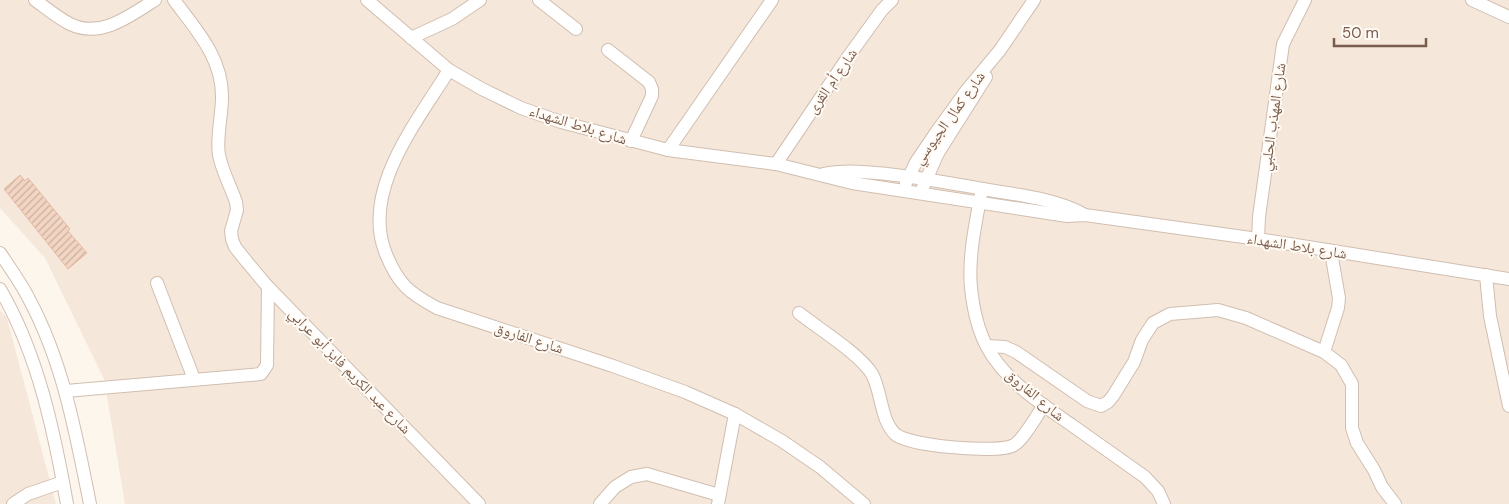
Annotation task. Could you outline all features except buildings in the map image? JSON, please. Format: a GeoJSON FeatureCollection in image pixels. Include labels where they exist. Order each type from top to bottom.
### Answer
{"type":"FeatureCollection","features":[{"type":"Feature","properties":{"kind":"street"},"geometry":{"type":"LineString","coordinates":[[35,0],[70,24],[92,30],[104,28],[120,21],[155,0]]}},
{"type":"Feature","properties":{"kind":"street","name":"شارع عبد الكريم فايز أبو عرابي"},"geometry":{"type":"LineString","coordinates":[[174,0],[208,44],[218,70],[222,94],[219,156],[232,187],[237,210],[231,231],[235,246],[268,287],[479,504]]}},
{"type":"Feature","properties":{"kind":"street","name":"شارع بلاط الشهداء"},"geometry":{"type":"LineString","coordinates":[[367,0],[449,70],[482,89],[521,108],[560,122],[631,141],[668,150],[776,164],[852,183],[979,203],[1067,216],[1085,215],[1258,239],[1509,279]]}},
{"type":"Feature","properties":{"kind":"street"},"geometry":{"type":"LineString","coordinates":[[411,38],[452,18],[480,0]]}},
{"type":"Feature","properties":{"kind":"street"},"geometry":{"type":"LineString","coordinates":[[539,0],[576,29]]}},
{"type":"Feature","properties":{"kind":"street"},"geometry":{"type":"LineString","coordinates":[[668,150],[772,0]]}},
{"type":"Feature","properties":{"kind":"street","name":"شارع أم القرى"},"geometry":{"type":"LineString","coordinates":[[776,164],[848,57],[882,10],[892,0]]}},
{"type":"Feature","properties":{"kind":"street","name":"شارع كمال الجيوسي"},"geometry":{"type":"LineString","coordinates":[[903,190],[909,176],[932,139],[960,99],[1000,50],[1034,0]]}},
{"type":"Feature","properties":{"kind":"street","name":"شارع المهذب الحلبي"},"geometry":{"type":"LineString","coordinates":[[1258,239],[1259,217],[1283,44],[1305,0]]}},
{"type":"Feature","properties":{"kind":"street"},"geometry":{"type":"LineString","coordinates":[[1472,0],[1509,17]]}},
{"type":"Feature","properties":{"kind":"street"},"geometry":{"type":"LineString","coordinates":[[608,50],[649,82],[652,89],[652,96],[631,141]]}},
{"type":"Feature","properties":{"kind":"street","name":"شارع كمال الجيوسي"},"geometry":{"type":"LineString","coordinates":[[921,193],[938,153],[990,72],[1000,50]]}},
{"type":"Feature","properties":{"kind":"street","name":"شارع الفاروق"},"geometry":{"type":"LineString","coordinates":[[449,70],[399,151],[381,197],[378,221],[382,244],[392,271],[404,287],[437,308],[613,366],[685,392],[735,414],[820,466],[864,504]]}},
{"type":"Feature","properties":{"kind":"street","name":"شارع بلاط الشهداء"},"geometry":{"type":"LineString","coordinates":[[821,174],[835,171],[852,171],[909,176],[1038,199],[1073,208],[1085,215]]}},
{"type":"Feature","properties":{"kind":"street","name":"شارع الفاروق"},"geometry":{"type":"LineString","coordinates":[[982,189],[972,251],[970,287],[976,316],[987,346],[1001,367],[1044,405],[1145,477],[1158,491],[1164,504]]}},
{"type":"Feature","properties":{"kind":"street"},"geometry":{"type":"LineString","coordinates":[[1324,352],[1339,298],[1331,252]]}},
{"type":"Feature","properties":{"kind":"street"},"geometry":{"type":"LineString","coordinates":[[0,253],[29,299],[50,346],[66,392],[90,504]]}},
{"type":"Feature","properties":{"kind":"street"},"geometry":{"type":"LineString","coordinates":[[1486,275],[1490,316],[1509,406]]}},
{"type":"Feature","properties":{"kind":"street"},"geometry":{"type":"LineString","coordinates":[[157,283],[194,379]]}},
{"type":"Feature","properties":{"kind":"street"},"geometry":{"type":"LineString","coordinates":[[66,392],[260,374],[267,365],[268,287]]}},
{"type":"Feature","properties":{"kind":"street"},"geometry":{"type":"LineString","coordinates":[[0,289],[10,306],[35,370],[52,426],[68,504]]}},
{"type":"Feature","properties":{"kind":"street"},"geometry":{"type":"LineString","coordinates":[[987,346],[1005,347],[1016,352],[1087,401],[1101,406],[1108,402],[1126,376],[1134,362],[1142,340],[1153,323],[1170,314],[1218,310],[1246,318],[1324,352],[1340,365],[1352,384],[1352,428],[1382,488],[1395,504]]}},
{"type":"Feature","properties":{"kind":"street"},"geometry":{"type":"LineString","coordinates":[[799,314],[860,360],[871,374],[880,391],[884,413],[891,429],[902,439],[926,444],[963,447],[1001,449],[1010,447],[1018,442],[1044,405]]}},
{"type":"Feature","properties":{"kind":"street"},"geometry":{"type":"LineString","coordinates":[[600,504],[615,486],[631,477],[648,474],[719,500],[735,414]]}},
{"type":"Feature","properties":{"kind":"street"},"geometry":{"type":"LineString","coordinates":[[14,504],[28,494],[63,482]]}},
{"type":"Feature","properties":{"kind":"shaded area"},"geometry":{"type":"Polygon","coordinates":[[[0,0],[1509,0],[1509,504],[125,504],[104,379],[45,258],[0,208],[0,0]]]}},
{"type":"Feature","properties":{"kind":"shaded area"},"geometry":{"type":"Polygon","coordinates":[[[0,310],[7,318],[56,504],[0,504],[0,310]]]}}]}
